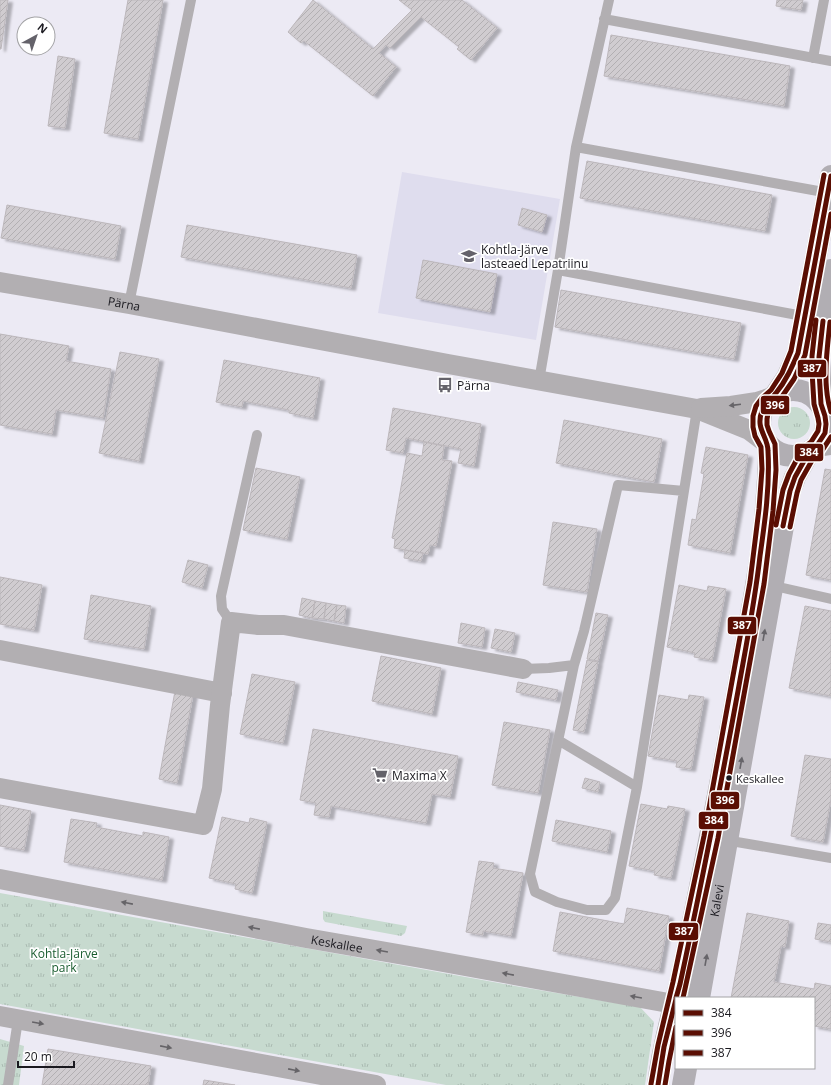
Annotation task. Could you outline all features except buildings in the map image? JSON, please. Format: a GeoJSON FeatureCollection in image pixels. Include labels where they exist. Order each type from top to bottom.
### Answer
{"type":"FeatureCollection","features":[{"type":"Feature","properties":{"kind":"main road","name":"Kalevi"},"geometry":{"type":"LineString","coordinates":[[699,997],[730,735],[765,584],[790,490],[795,476],[819,448],[825,432],[826,416],[814,318],[830,187]]}},
{"type":"Feature","properties":{"kind":"main road","name":"Kalevi"},"geometry":{"type":"LineString","coordinates":[[765,584],[768,469],[767,443],[761,430],[760,418],[766,403],[788,376],[814,318],[831,270]]}},
{"type":"Feature","properties":{"kind":"main road"},"geometry":{"type":"LineString","coordinates":[[774,395],[790,390],[804,391],[816,399],[825,408]]}},
{"type":"Feature","properties":{"kind":"main road"},"geometry":{"type":"LineString","coordinates":[[767,443],[780,454],[788,456],[802,455],[819,448]]}},
{"type":"Feature","properties":{"kind":"main road","name":"Kalevi"},"geometry":{"type":"LineString","coordinates":[[677,997],[719,838]]}},
{"type":"Feature","properties":{"kind":"main road","name":"Kalevi"},"geometry":{"type":"LineString","coordinates":[[658,1085],[675,1005]]}},
{"type":"Feature","properties":{"kind":"main road"},"geometry":{"type":"LineString","coordinates":[[683,1085],[686,1069]]}},
{"type":"Feature","properties":{"kind":"street","name":"Pärna"},"geometry":{"type":"LineString","coordinates":[[0,282],[129,304],[697,409],[748,430],[767,443]]}},
{"type":"Feature","properties":{"kind":"street","name":"Pärna"},"geometry":{"type":"LineString","coordinates":[[697,409],[757,402],[774,395]]}},
{"type":"Feature","properties":{"kind":"street"},"geometry":{"type":"LineString","coordinates":[[0,788],[203,825],[212,790],[231,622],[258,625],[284,625],[523,669]]}},
{"type":"Feature","properties":{"kind":"street"},"geometry":{"type":"LineString","coordinates":[[0,650],[222,693]]}},
{"type":"Feature","properties":{"kind":"street","name":"Keskallee"},"geometry":{"type":"LineString","coordinates":[[0,879],[306,938],[675,1005]]}},
{"type":"Feature","properties":{"kind":"street"},"geometry":{"type":"LineString","coordinates":[[9,1018],[376,1085]]}},
{"type":"Feature","properties":{"kind":"lane"},"geometry":{"type":"LineString","coordinates":[[129,304],[191,0]]}},
{"type":"Feature","properties":{"kind":"lane"},"geometry":{"type":"LineString","coordinates":[[539,380],[558,270],[576,147],[609,0]]}},
{"type":"Feature","properties":{"kind":"lane"},"geometry":{"type":"LineString","coordinates":[[813,58],[824,0]]}},
{"type":"Feature","properties":{"kind":"lane"},"geometry":{"type":"LineString","coordinates":[[604,18],[831,61]]}},
{"type":"Feature","properties":{"kind":"lane"},"geometry":{"type":"LineString","coordinates":[[576,147],[830,187]]}},
{"type":"Feature","properties":{"kind":"lane"},"geometry":{"type":"LineString","coordinates":[[558,270],[814,318]]}},
{"type":"Feature","properties":{"kind":"lane"},"geometry":{"type":"LineString","coordinates":[[684,491],[618,485],[584,631],[574,665],[530,874],[535,892],[557,902],[587,910],[606,910],[615,898],[637,787],[684,491],[697,409]]}},
{"type":"Feature","properties":{"kind":"lane"},"geometry":{"type":"LineString","coordinates":[[231,622],[222,609],[221,596],[257,435]]}},
{"type":"Feature","properties":{"kind":"lane"},"geometry":{"type":"LineString","coordinates":[[765,584],[831,599]]}},
{"type":"Feature","properties":{"kind":"lane"},"geometry":{"type":"LineString","coordinates":[[523,669],[574,665]]}},
{"type":"Feature","properties":{"kind":"lane"},"geometry":{"type":"LineString","coordinates":[[558,740],[637,787]]}},
{"type":"Feature","properties":{"kind":"lane"},"geometry":{"type":"LineString","coordinates":[[719,838],[831,858]]}},
{"type":"Feature","properties":{"kind":"lane"},"geometry":{"type":"LineString","coordinates":[[8,1085],[9,1018]]}},
{"type":"Feature","properties":{"kind":"shaded area","name":"Kohtla-Järve lasteaed Lepatriinu"},"geometry":{"type":"Polygon","coordinates":[[[402,172],[560,199],[536,340],[378,313],[402,172]]]}},
{"type":"Feature","properties":{"kind":"green space"},"geometry":{"type":"Polygon","coordinates":[[[794,407],[800,408],[807,414],[810,423],[809,429],[803,436],[794,439],[788,438],[781,432],[778,423],[779,417],[785,410],[794,407]]]}},
{"type":"Feature","properties":{"kind":"green space","name":"Kohtla-Järve park"},"geometry":{"type":"Polygon","coordinates":[[[0,893],[640,1007],[654,1022],[645,1085],[446,1085],[0,1004],[0,893]]]}},
{"type":"Feature","properties":{"kind":"green space"},"geometry":{"type":"Polygon","coordinates":[[[323,911],[407,926],[405,933],[401,936],[325,922],[323,919],[323,911]]]}},
{"type":"Feature","properties":{"kind":"green space"},"geometry":{"type":"Polygon","coordinates":[[[0,1039],[24,1046],[19,1085],[0,1085],[0,1039]]]}},
{"type":"Feature","properties":{"kind":"transit line","name":"387"},"geometry":{"type":"LineString","coordinates":[[651,1084],[658,1045],[704,836],[750,582],[759,509],[762,469],[761,447],[755,436],[753,416],[756,406],[771,390],[782,373],[791,351],[824,175]]}},
{"type":"Feature","properties":{"kind":"transit line","name":"384"},"geometry":{"type":"LineString","coordinates":[[676,997],[703,875],[756,590],[768,490],[767,446],[761,428],[760,417],[763,408],[786,379],[798,353],[831,176]]}},
{"type":"Feature","properties":{"kind":"transit line","name":"396"},"geometry":{"type":"LineString","coordinates":[[683,997],[718,838],[764,584],[773,511],[776,470],[775,444],[767,425],[768,413],[781,398],[794,379],[805,355],[831,214]]}},
{"type":"Feature","properties":{"kind":"transit line","name":"387"},"geometry":{"type":"LineString","coordinates":[[776,525],[783,490],[789,474],[803,448],[811,442],[818,431],[819,424],[814,404],[812,371],[816,320]]}},
{"type":"Feature","properties":{"kind":"transit line","name":"384"},"geometry":{"type":"LineString","coordinates":[[783,526],[790,491],[795,477],[809,452],[816,447],[825,433],[826,424],[821,404],[819,371],[823,321]]}},
{"type":"Feature","properties":{"kind":"transit line","name":"396"},"geometry":{"type":"LineString","coordinates":[[830,322],[826,379],[828,402],[831,412]]}},
{"type":"Feature","properties":{"kind":"transit line","name":"396"},"geometry":{"type":"LineString","coordinates":[[790,527],[801,480],[814,457],[821,452],[831,437]]}},
{"type":"Feature","properties":{"kind":"transit line","name":"384"},"geometry":{"type":"LineString","coordinates":[[658,1085],[664,1047],[675,1003]]}},
{"type":"Feature","properties":{"kind":"transit line","name":"396"},"geometry":{"type":"LineString","coordinates":[[665,1085],[675,1032]]}},
{"type":"Feature","properties":{"kind":"place","name":"Kohtla-Järve lasteaed Lepatriinu"},"geometry":{"type":"Point","coordinates":[469,256]}},
{"type":"Feature","properties":{"kind":"place","name":"Pärna"},"geometry":{"type":"Point","coordinates":[445,385]}},
{"type":"Feature","properties":{"kind":"place","name":"Maxima X"},"geometry":{"type":"Point","coordinates":[380,775]}},
{"type":"Feature","properties":{"kind":"place","name":"Keskallee"},"geometry":{"type":"Point","coordinates":[729,778]}}]}
